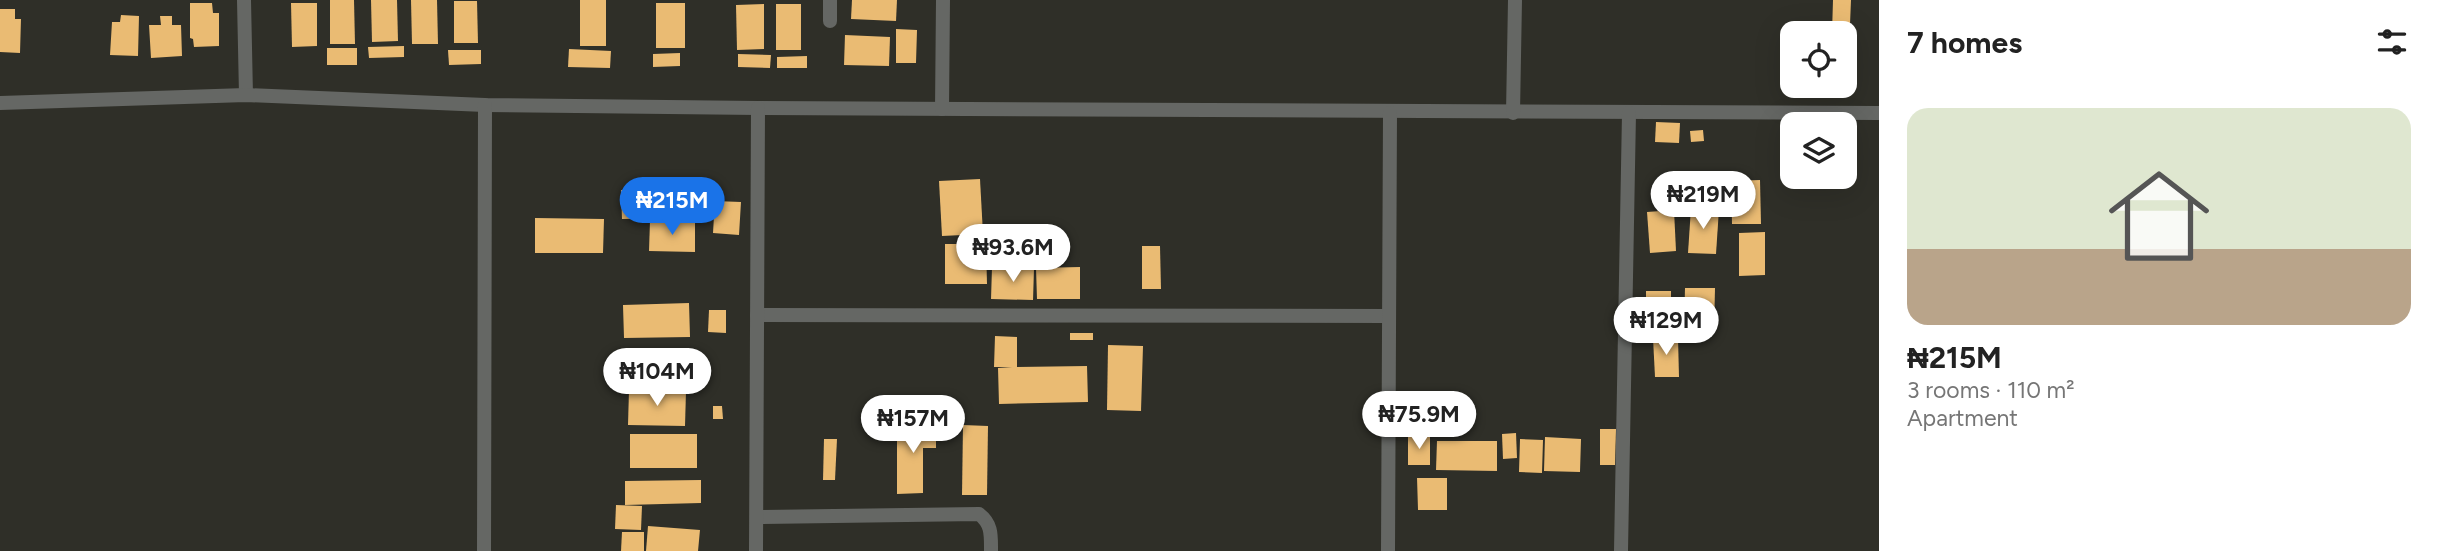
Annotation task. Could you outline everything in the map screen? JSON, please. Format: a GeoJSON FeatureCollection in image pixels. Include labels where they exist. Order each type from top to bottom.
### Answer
{"type":"FeatureCollection","features":[{"type":"Feature","properties":{"kind":"street"},"geometry":{"type":"LineString","coordinates":[[244,0],[246,95]]}},
{"type":"Feature","properties":{"kind":"street"},"geometry":{"type":"LineString","coordinates":[[830,0],[830,21]]}},
{"type":"Feature","properties":{"kind":"street"},"geometry":{"type":"LineString","coordinates":[[942,109],[943,0]]}},
{"type":"Feature","properties":{"kind":"street"},"geometry":{"type":"LineString","coordinates":[[1513,113],[1515,0]]}},
{"type":"Feature","properties":{"kind":"street"},"geometry":{"type":"LineString","coordinates":[[0,103],[246,95],[485,105],[1390,113],[1879,113]]}},
{"type":"Feature","properties":{"kind":"street"},"geometry":{"type":"LineString","coordinates":[[484,551],[485,105]]}},
{"type":"Feature","properties":{"kind":"street"},"geometry":{"type":"LineString","coordinates":[[756,551],[758,108]]}},
{"type":"Feature","properties":{"kind":"street"},"geometry":{"type":"LineString","coordinates":[[1388,551],[1390,113]]}},
{"type":"Feature","properties":{"kind":"street"},"geometry":{"type":"LineString","coordinates":[[1621,551],[1629,113]]}},
{"type":"Feature","properties":{"kind":"street"},"geometry":{"type":"LineString","coordinates":[[757,316],[1389,316]]}},
{"type":"Feature","properties":{"kind":"street"},"geometry":{"type":"LineString","coordinates":[[757,517],[979,514],[990,526],[991,551]]}},
{"type":"Feature","properties":{"kind":"building"},"geometry":{"type":"Polygon","coordinates":[[[330,0],[354,0],[355,44],[330,44],[330,0]]]}},
{"type":"Feature","properties":{"kind":"building"},"geometry":{"type":"Polygon","coordinates":[[[371,0],[397,0],[398,41],[372,42],[371,0]]]}},
{"type":"Feature","properties":{"kind":"building"},"geometry":{"type":"Polygon","coordinates":[[[411,0],[437,0],[438,44],[412,44],[411,0]]]}},
{"type":"Feature","properties":{"kind":"building"},"geometry":{"type":"Polygon","coordinates":[[[580,0],[606,0],[606,46],[580,46],[580,0]]]}},
{"type":"Feature","properties":{"kind":"building"},"geometry":{"type":"Polygon","coordinates":[[[852,0],[897,0],[896,21],[851,19],[852,0]]]}},
{"type":"Feature","properties":{"kind":"building"},"geometry":{"type":"Polygon","coordinates":[[[1833,0],[1851,0],[1850,21],[1832,21],[1833,0]]]}},
{"type":"Feature","properties":{"kind":"building"},"geometry":{"type":"Polygon","coordinates":[[[454,1],[477,1],[478,43],[454,43],[454,1]]]}},
{"type":"Feature","properties":{"kind":"building"},"geometry":{"type":"Polygon","coordinates":[[[190,3],[212,3],[213,13],[219,13],[219,46],[194,47],[193,39],[190,38],[190,3]]]}},
{"type":"Feature","properties":{"kind":"building"},"geometry":{"type":"Polygon","coordinates":[[[291,3],[317,3],[317,46],[292,47],[291,3]]]}},
{"type":"Feature","properties":{"kind":"building"},"geometry":{"type":"Polygon","coordinates":[[[656,3],[685,3],[685,48],[656,48],[656,3]]]}},
{"type":"Feature","properties":{"kind":"building"},"geometry":{"type":"Polygon","coordinates":[[[764,4],[764,49],[737,50],[736,5],[764,4]]]}},
{"type":"Feature","properties":{"kind":"building"},"geometry":{"type":"Polygon","coordinates":[[[776,4],[801,4],[801,50],[776,50],[776,4]]]}},
{"type":"Feature","properties":{"kind":"building"},"geometry":{"type":"Polygon","coordinates":[[[0,9],[15,9],[15,19],[21,19],[20,53],[0,52],[0,9]]]}},
{"type":"Feature","properties":{"kind":"building"},"geometry":{"type":"Polygon","coordinates":[[[121,15],[139,16],[138,56],[110,55],[112,22],[120,22],[121,15]]]}},
{"type":"Feature","properties":{"kind":"building"},"geometry":{"type":"Polygon","coordinates":[[[160,16],[172,16],[172,25],[181,25],[182,56],[151,58],[149,25],[161,25],[160,16]]]}},
{"type":"Feature","properties":{"kind":"building"},"geometry":{"type":"Polygon","coordinates":[[[896,29],[917,30],[916,63],[896,63],[896,29]]]}},
{"type":"Feature","properties":{"kind":"building"},"geometry":{"type":"Polygon","coordinates":[[[845,35],[890,37],[889,66],[844,65],[845,35]]]}},
{"type":"Feature","properties":{"kind":"building"},"geometry":{"type":"Polygon","coordinates":[[[404,46],[404,57],[369,58],[368,47],[404,46]]]}},
{"type":"Feature","properties":{"kind":"building"},"geometry":{"type":"Polygon","coordinates":[[[327,48],[357,48],[357,65],[327,65],[327,48]]]}},
{"type":"Feature","properties":{"kind":"building"},"geometry":{"type":"Polygon","coordinates":[[[569,49],[611,51],[610,68],[568,67],[569,49]]]}},
{"type":"Feature","properties":{"kind":"building"},"geometry":{"type":"Polygon","coordinates":[[[448,50],[481,50],[481,64],[449,65],[448,50]]]}},
{"type":"Feature","properties":{"kind":"building"},"geometry":{"type":"Polygon","coordinates":[[[680,53],[680,66],[653,67],[653,54],[680,53]]]}},
{"type":"Feature","properties":{"kind":"building"},"geometry":{"type":"Polygon","coordinates":[[[738,54],[771,55],[770,68],[738,67],[738,54]]]}},
{"type":"Feature","properties":{"kind":"building"},"geometry":{"type":"Polygon","coordinates":[[[807,56],[807,68],[777,68],[777,57],[807,56]]]}},
{"type":"Feature","properties":{"kind":"building"},"geometry":{"type":"Polygon","coordinates":[[[1656,122],[1680,123],[1679,143],[1655,142],[1656,122]]]}},
{"type":"Feature","properties":{"kind":"building"},"geometry":{"type":"Polygon","coordinates":[[[1703,130],[1704,141],[1691,142],[1690,131],[1703,130]]]}},
{"type":"Feature","properties":{"kind":"building"},"geometry":{"type":"Polygon","coordinates":[[[980,179],[983,234],[942,236],[939,181],[980,179]]]}},
{"type":"Feature","properties":{"kind":"building"},"geometry":{"type":"Polygon","coordinates":[[[1760,180],[1761,224],[1732,224],[1731,181],[1760,180]]]}},
{"type":"Feature","properties":{"kind":"building"},"geometry":{"type":"Polygon","coordinates":[[[699,186],[714,186],[714,211],[715,201],[741,202],[739,235],[713,233],[714,216],[699,216],[699,186]]]}},
{"type":"Feature","properties":{"kind":"building"},"geometry":{"type":"Polygon","coordinates":[[[698,189],[698,218],[622,219],[621,190],[698,189]]]}},
{"type":"Feature","properties":{"kind":"building"},"geometry":{"type":"Polygon","coordinates":[[[1691,208],[1719,209],[1716,254],[1688,253],[1691,208]]]}},
{"type":"Feature","properties":{"kind":"building"},"geometry":{"type":"Polygon","coordinates":[[[1674,210],[1676,251],[1650,253],[1647,212],[1674,210]]]}},
{"type":"Feature","properties":{"kind":"building"},"geometry":{"type":"Polygon","coordinates":[[[535,218],[604,219],[603,253],[535,253],[535,218]]]}},
{"type":"Feature","properties":{"kind":"building"},"geometry":{"type":"Polygon","coordinates":[[[650,221],[695,222],[695,252],[649,251],[650,221]]]}},
{"type":"Feature","properties":{"kind":"building"},"geometry":{"type":"Polygon","coordinates":[[[1765,232],[1765,275],[1739,276],[1739,233],[1765,232]]]}},
{"type":"Feature","properties":{"kind":"building"},"geometry":{"type":"Polygon","coordinates":[[[945,244],[986,244],[987,284],[945,284],[945,244]]]}},
{"type":"Feature","properties":{"kind":"building"},"geometry":{"type":"Polygon","coordinates":[[[1142,246],[1160,246],[1161,289],[1142,289],[1142,246]]]}},
{"type":"Feature","properties":{"kind":"building"},"geometry":{"type":"Polygon","coordinates":[[[1080,267],[1080,299],[1037,299],[1036,268],[1080,267]]]}},
{"type":"Feature","properties":{"kind":"building"},"geometry":{"type":"Polygon","coordinates":[[[992,268],[1034,269],[1033,300],[991,299],[992,268]]]}},
{"type":"Feature","properties":{"kind":"building"},"geometry":{"type":"Polygon","coordinates":[[[1685,288],[1715,288],[1714,331],[1684,330],[1685,288]]]}},
{"type":"Feature","properties":{"kind":"building"},"geometry":{"type":"Polygon","coordinates":[[[1646,291],[1671,291],[1671,331],[1646,331],[1646,291]]]}},
{"type":"Feature","properties":{"kind":"building"},"geometry":{"type":"Polygon","coordinates":[[[689,303],[690,337],[624,338],[623,305],[689,303]]]}},
{"type":"Feature","properties":{"kind":"building"},"geometry":{"type":"Polygon","coordinates":[[[709,310],[726,310],[726,333],[708,332],[709,310]]]}},
{"type":"Feature","properties":{"kind":"building"},"geometry":{"type":"Polygon","coordinates":[[[1070,333],[1093,333],[1093,340],[1070,340],[1070,333]]]}},
{"type":"Feature","properties":{"kind":"building"},"geometry":{"type":"Polygon","coordinates":[[[995,336],[1017,337],[1017,367],[1087,366],[1088,402],[999,404],[998,368],[1012,367],[994,367],[995,336]]]}},
{"type":"Feature","properties":{"kind":"building"},"geometry":{"type":"Polygon","coordinates":[[[1653,338],[1678,338],[1679,377],[1655,377],[1653,338]]]}},
{"type":"Feature","properties":{"kind":"building"},"geometry":{"type":"Polygon","coordinates":[[[1108,345],[1143,346],[1141,411],[1107,410],[1108,345]]]}},
{"type":"Feature","properties":{"kind":"building"},"geometry":{"type":"Polygon","coordinates":[[[629,390],[686,391],[685,426],[628,425],[629,390]]]}},
{"type":"Feature","properties":{"kind":"building"},"geometry":{"type":"Polygon","coordinates":[[[713,406],[722,406],[723,419],[713,419],[713,406]]]}},
{"type":"Feature","properties":{"kind":"building"},"geometry":{"type":"Polygon","coordinates":[[[897,423],[936,423],[936,448],[923,448],[923,493],[897,494],[897,423]]]}},
{"type":"Feature","properties":{"kind":"building"},"geometry":{"type":"Polygon","coordinates":[[[963,425],[988,426],[987,495],[962,495],[963,425]]]}},
{"type":"Feature","properties":{"kind":"building"},"geometry":{"type":"Polygon","coordinates":[[[1600,429],[1616,429],[1615,465],[1600,465],[1600,429]]]}},
{"type":"Feature","properties":{"kind":"building"},"geometry":{"type":"Polygon","coordinates":[[[1516,433],[1517,458],[1503,459],[1502,434],[1516,433]]]}},
{"type":"Feature","properties":{"kind":"building"},"geometry":{"type":"Polygon","coordinates":[[[630,434],[697,434],[697,468],[630,468],[630,434]]]}},
{"type":"Feature","properties":{"kind":"building"},"geometry":{"type":"Polygon","coordinates":[[[1408,436],[1430,436],[1430,465],[1408,465],[1408,436]]]}},
{"type":"Feature","properties":{"kind":"building"},"geometry":{"type":"Polygon","coordinates":[[[1545,437],[1581,439],[1580,472],[1544,471],[1545,437]]]}},
{"type":"Feature","properties":{"kind":"building"},"geometry":{"type":"Polygon","coordinates":[[[824,439],[837,439],[835,480],[823,480],[824,439]]]}},
{"type":"Feature","properties":{"kind":"building"},"geometry":{"type":"Polygon","coordinates":[[[1520,439],[1543,440],[1542,473],[1519,472],[1520,439]]]}},
{"type":"Feature","properties":{"kind":"building"},"geometry":{"type":"Polygon","coordinates":[[[1437,441],[1497,441],[1497,471],[1436,470],[1437,441]]]}},
{"type":"Feature","properties":{"kind":"building"},"geometry":{"type":"Polygon","coordinates":[[[1417,478],[1447,478],[1447,510],[1418,510],[1417,478]]]}},
{"type":"Feature","properties":{"kind":"building"},"geometry":{"type":"Polygon","coordinates":[[[701,480],[701,503],[625,505],[625,481],[701,480]]]}},
{"type":"Feature","properties":{"kind":"building"},"geometry":{"type":"Polygon","coordinates":[[[616,505],[642,506],[641,530],[615,529],[616,505]]]}},
{"type":"Feature","properties":{"kind":"building"},"geometry":{"type":"Polygon","coordinates":[[[648,526],[700,530],[698,551],[646,551],[648,526]]]}},
{"type":"Feature","properties":{"kind":"building"},"geometry":{"type":"Polygon","coordinates":[[[622,532],[644,532],[644,551],[621,551],[622,532]]]}}]}
